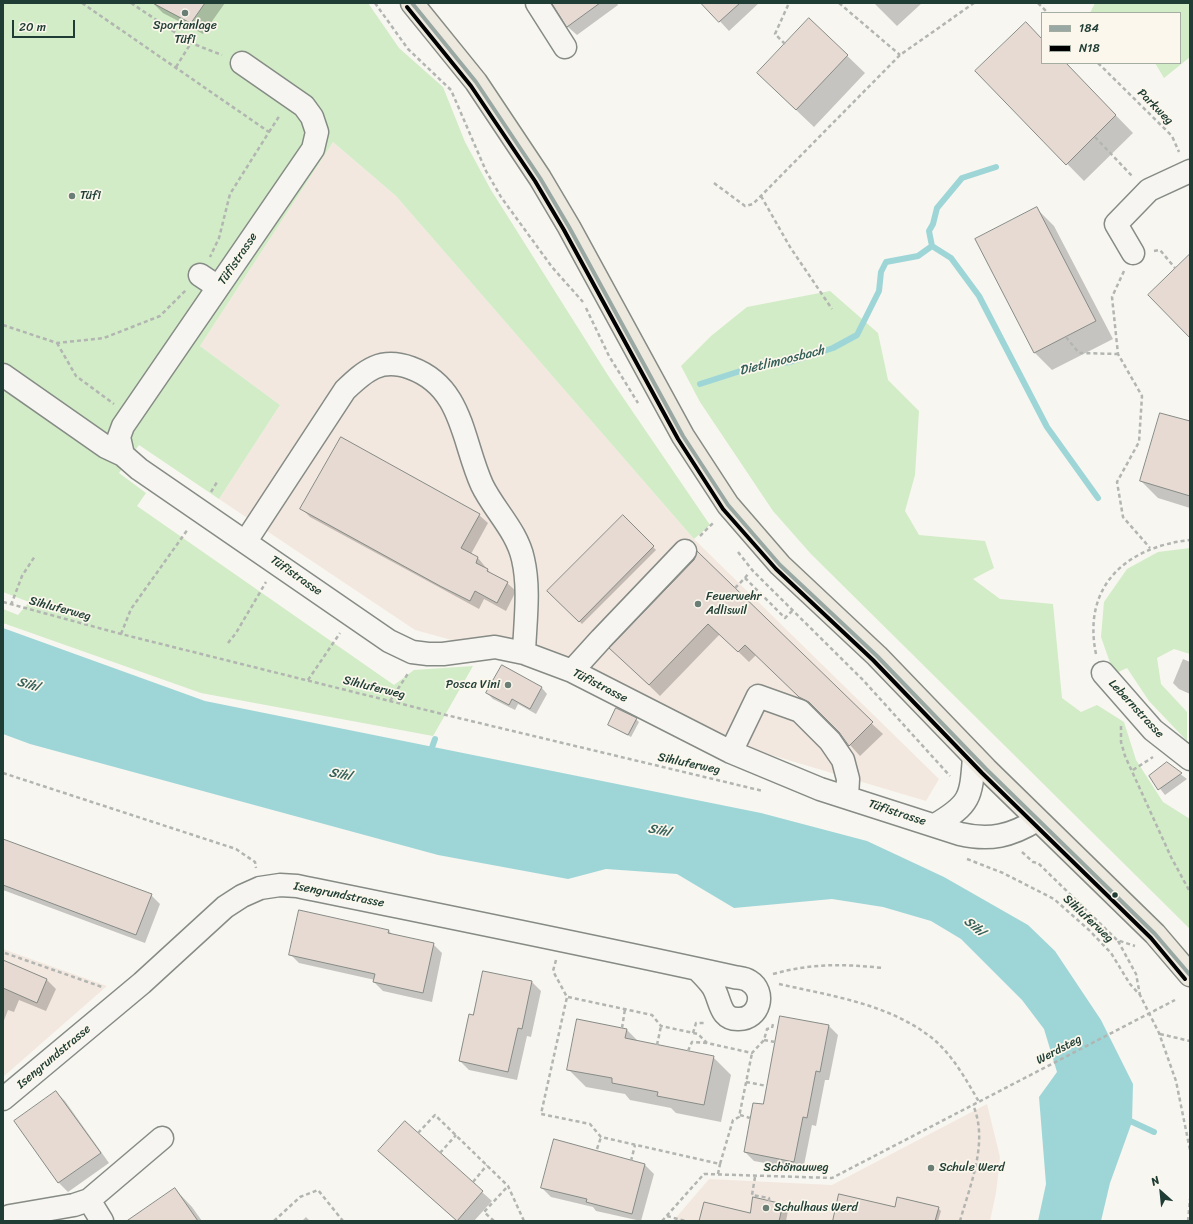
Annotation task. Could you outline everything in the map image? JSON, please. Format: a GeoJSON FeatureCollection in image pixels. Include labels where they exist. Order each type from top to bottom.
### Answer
{"type":"FeatureCollection","features":[{"type":"Feature","properties":{"kind":"main road"},"geometry":{"type":"LineString","coordinates":[[412,3],[476,82],[540,178],[569,226],[683,436],[728,505],[780,565],[882,661],[974,757],[1155,934],[1190,974]]}},
{"type":"Feature","properties":{"kind":"street"},"geometry":{"type":"LineString","coordinates":[[537,3],[565,48]]}},
{"type":"Feature","properties":{"kind":"street","name":"Tüfistrasse"},"geometry":{"type":"LineString","coordinates":[[242,63],[304,106],[312,117],[317,132],[313,148],[123,426],[119,437],[123,455],[139,469],[390,641],[412,652],[443,654],[495,646],[524,653],[572,672],[818,795],[847,797],[979,838],[1005,835],[1020,831],[1037,820]]}},
{"type":"Feature","properties":{"kind":"street"},"geometry":{"type":"LineString","coordinates":[[1133,253],[1116,224],[1147,192],[1189,172]]}},
{"type":"Feature","properties":{"kind":"street"},"geometry":{"type":"LineString","coordinates":[[200,275],[218,288]]}},
{"type":"Feature","properties":{"kind":"street"},"geometry":{"type":"LineString","coordinates":[[246,541],[345,390],[360,376],[373,368],[386,363],[398,363],[417,370],[435,380],[450,398],[464,431],[480,482],[520,549],[524,560],[526,599],[524,653]]}},
{"type":"Feature","properties":{"kind":"street"},"geometry":{"type":"LineString","coordinates":[[3,375],[106,447],[123,455]]}},
{"type":"Feature","properties":{"kind":"street"},"geometry":{"type":"LineString","coordinates":[[572,672],[600,639],[685,551]]}},
{"type":"Feature","properties":{"kind":"street","name":"Lebernstrasse"},"geometry":{"type":"LineString","coordinates":[[1103,673],[1153,730],[1190,759]]}},
{"type":"Feature","properties":{"kind":"street"},"geometry":{"type":"LineString","coordinates":[[730,752],[758,696],[800,711],[830,741],[843,760],[848,779],[847,797]]}},
{"type":"Feature","properties":{"kind":"street","name":"Tüfistrasse"},"geometry":{"type":"LineString","coordinates":[[935,825],[964,805],[972,786],[974,757]]}},
{"type":"Feature","properties":{"kind":"street","name":"Isengrundstrasse"},"geometry":{"type":"LineString","coordinates":[[3,1099],[142,983],[225,907],[242,896],[260,888],[280,885],[297,886],[748,980]]}},
{"type":"Feature","properties":{"kind":"street"},"geometry":{"type":"LineString","coordinates":[[698,969],[714,989],[722,1012],[732,1019],[743,1019],[752,1014],[758,1007],[760,996],[755,987],[748,980]]}},
{"type":"Feature","properties":{"kind":"street"},"geometry":{"type":"LineString","coordinates":[[3,1219],[10,1216],[74,1205],[89,1200],[162,1138]]}},
{"type":"Feature","properties":{"kind":"street"},"geometry":{"type":"LineString","coordinates":[[89,1200],[102,1221]]}},
{"type":"Feature","properties":{"kind":"path"},"geometry":{"type":"LineString","coordinates":[[3,324],[57,343],[104,338],[160,316],[200,275],[219,238],[230,194],[269,132],[82,3]]}},
{"type":"Feature","properties":{"kind":"path"},"geometry":{"type":"LineString","coordinates":[[131,3],[192,43],[242,63]]}},
{"type":"Feature","properties":{"kind":"path"},"geometry":{"type":"LineString","coordinates":[[785,44],[775,34],[789,3]]}},
{"type":"Feature","properties":{"kind":"path"},"geometry":{"type":"LineString","coordinates":[[839,3],[900,56]]}},
{"type":"Feature","properties":{"kind":"path"},"geometry":{"type":"LineString","coordinates":[[714,182],[745,206],[753,204],[900,56],[974,3]]}},
{"type":"Feature","properties":{"kind":"path"},"geometry":{"type":"LineString","coordinates":[[1038,3],[1047,12]]}},
{"type":"Feature","properties":{"kind":"path"},"geometry":{"type":"LineString","coordinates":[[176,67],[192,43]]}},
{"type":"Feature","properties":{"kind":"path","name":"Parkweg"},"geometry":{"type":"LineString","coordinates":[[1099,64],[1172,136],[1189,172]]}},
{"type":"Feature","properties":{"kind":"path"},"geometry":{"type":"LineString","coordinates":[[1095,136],[1147,192]]}},
{"type":"Feature","properties":{"kind":"path"},"geometry":{"type":"LineString","coordinates":[[761,196],[790,248],[832,309]]}},
{"type":"Feature","properties":{"kind":"path"},"geometry":{"type":"LineString","coordinates":[[1150,548],[1123,516],[1117,482],[1139,442],[1142,396],[1118,354],[1112,297],[1133,253],[1160,250],[1175,268]]}},
{"type":"Feature","properties":{"kind":"path"},"geometry":{"type":"LineString","coordinates":[[1066,337],[1079,353],[1118,354]]}},
{"type":"Feature","properties":{"kind":"path"},"geometry":{"type":"LineString","coordinates":[[57,343],[76,376],[93,389]]}},
{"type":"Feature","properties":{"kind":"path"},"geometry":{"type":"LineString","coordinates":[[121,634],[131,609],[189,526]]}},
{"type":"Feature","properties":{"kind":"path"},"geometry":{"type":"LineString","coordinates":[[1103,673],[1097,660],[1093,640],[1093,622],[1096,604],[1104,588],[1114,573],[1131,559],[1150,548],[1170,542],[1190,540]]}},
{"type":"Feature","properties":{"kind":"path"},"geometry":{"type":"LineString","coordinates":[[11,605],[22,576],[35,556]]}},
{"type":"Feature","properties":{"kind":"path"},"geometry":{"type":"LineString","coordinates":[[735,588],[748,574]]}},
{"type":"Feature","properties":{"kind":"path"},"geometry":{"type":"LineString","coordinates":[[745,578],[785,618],[792,611]]}},
{"type":"Feature","properties":{"kind":"path"},"geometry":{"type":"LineString","coordinates":[[228,643],[236,633],[268,579]]}},
{"type":"Feature","properties":{"kind":"path","name":"Sihluferweg"},"geometry":{"type":"LineString","coordinates":[[3,602],[121,634],[446,715],[621,758],[742,785]]}},
{"type":"Feature","properties":{"kind":"path"},"geometry":{"type":"LineString","coordinates":[[308,680],[342,630]]}},
{"type":"Feature","properties":{"kind":"path"},"geometry":{"type":"LineString","coordinates":[[390,701],[413,667]]}},
{"type":"Feature","properties":{"kind":"path"},"geometry":{"type":"LineString","coordinates":[[1131,706],[1124,714],[1120,726],[1121,742],[1171,857],[1190,892]]}},
{"type":"Feature","properties":{"kind":"path"},"geometry":{"type":"LineString","coordinates":[[1133,770],[1158,753]]}},
{"type":"Feature","properties":{"kind":"path"},"geometry":{"type":"LineString","coordinates":[[3,773],[236,849],[255,862],[260,888]]}},
{"type":"Feature","properties":{"kind":"path","name":"Sihluferweg"},"geometry":{"type":"LineString","coordinates":[[966,858],[1003,873],[1054,899],[1111,953],[1130,984],[1140,996],[1159,1034],[1176,1081],[1190,1150]]}},
{"type":"Feature","properties":{"kind":"path"},"geometry":{"type":"LineString","coordinates":[[1033,862],[1038,863],[1117,940],[1136,974],[1140,996]]}},
{"type":"Feature","properties":{"kind":"path"},"geometry":{"type":"LineString","coordinates":[[561,940],[553,971],[568,997],[541,1114],[590,1124],[601,1137],[720,1164]]}},
{"type":"Feature","properties":{"kind":"path"},"geometry":{"type":"LineString","coordinates":[[1117,940],[1129,944]]}},
{"type":"Feature","properties":{"kind":"path"},"geometry":{"type":"LineString","coordinates":[[5,953],[106,989]]}},
{"type":"Feature","properties":{"kind":"path"},"geometry":{"type":"LineString","coordinates":[[772,974],[792,969],[843,964],[883,968]]}},
{"type":"Feature","properties":{"kind":"path"},"geometry":{"type":"LineString","coordinates":[[748,980],[763,981],[854,1001],[896,1014],[933,1039],[959,1069],[979,1102]]}},
{"type":"Feature","properties":{"kind":"path"},"geometry":{"type":"LineString","coordinates":[[568,997],[652,1015],[661,1026],[698,1034],[707,1043]]}},
{"type":"Feature","properties":{"kind":"path","name":"Werdsteg"},"geometry":{"type":"LineString","coordinates":[[979,1102],[1130,1022],[1175,1000]]}},
{"type":"Feature","properties":{"kind":"path"},"geometry":{"type":"LineString","coordinates":[[622,1028],[625,1009]]}},
{"type":"Feature","properties":{"kind":"path"},"geometry":{"type":"LineString","coordinates":[[718,1174],[733,1120],[740,1115],[752,1053],[764,1040],[767,1029],[772,1028],[774,1021]]}},
{"type":"Feature","properties":{"kind":"path"},"geometry":{"type":"LineString","coordinates":[[657,1045],[661,1026]]}},
{"type":"Feature","properties":{"kind":"path"},"geometry":{"type":"LineString","coordinates":[[1159,1034],[1190,1041]]}},
{"type":"Feature","properties":{"kind":"path"},"geometry":{"type":"LineString","coordinates":[[764,1040],[775,1042]]}},
{"type":"Feature","properties":{"kind":"path"},"geometry":{"type":"LineString","coordinates":[[688,1051],[692,1042],[707,1043],[752,1053]]}},
{"type":"Feature","properties":{"kind":"path"},"geometry":{"type":"LineString","coordinates":[[746,1082],[767,1086]]}},
{"type":"Feature","properties":{"kind":"path","name":"Schönauweg"},"geometry":{"type":"LineString","coordinates":[[662,1221],[704,1174],[755,1177],[832,1178],[979,1102]]}},
{"type":"Feature","properties":{"kind":"path"},"geometry":{"type":"LineString","coordinates":[[960,1221],[977,1160],[979,1137],[978,1116],[973,1105]]}},
{"type":"Feature","properties":{"kind":"path"},"geometry":{"type":"LineString","coordinates":[[418,1133],[435,1115],[508,1186],[524,1221]]}},
{"type":"Feature","properties":{"kind":"path"},"geometry":{"type":"LineString","coordinates":[[740,1115],[750,1118]]}},
{"type":"Feature","properties":{"kind":"path"},"geometry":{"type":"LineString","coordinates":[[440,1153],[456,1135]]}},
{"type":"Feature","properties":{"kind":"path"},"geometry":{"type":"LineString","coordinates":[[597,1149],[601,1137]]}},
{"type":"Feature","properties":{"kind":"path"},"geometry":{"type":"LineString","coordinates":[[631,1161],[635,1145]]}},
{"type":"Feature","properties":{"kind":"path"},"geometry":{"type":"LineString","coordinates":[[473,1182],[487,1165]]}},
{"type":"Feature","properties":{"kind":"path"},"geometry":{"type":"LineString","coordinates":[[755,1177],[752,1195],[769,1198],[769,1201]]}},
{"type":"Feature","properties":{"kind":"path"},"geometry":{"type":"LineString","coordinates":[[493,1221],[484,1212],[508,1186]]}},
{"type":"Feature","properties":{"kind":"path"},"geometry":{"type":"LineString","coordinates":[[274,1221],[300,1197],[318,1190],[343,1221]]}},
{"type":"Feature","properties":{"kind":"path"},"geometry":{"type":"LineString","coordinates":[[1188,1221],[1190,1199]]}},
{"type":"Feature","properties":{"kind":"path"},"geometry":{"type":"LineString","coordinates":[[667,1216],[685,1221]]}},
{"type":"Feature","properties":{"kind":"shaded area"},"geometry":{"type":"Polygon","coordinates":[[[333,142],[396,196],[694,539],[939,779],[926,801],[761,752],[554,668],[415,630],[219,499],[280,405],[200,346],[333,142]]]}},
{"type":"Feature","properties":{"kind":"shaded area"},"geometry":{"type":"Polygon","coordinates":[[[3,949],[107,986],[3,1077],[3,949]]]}},
{"type":"Feature","properties":{"kind":"shaded area","name":"Schule Werd"},"geometry":{"type":"Polygon","coordinates":[[[987,1104],[1000,1157],[996,1193],[990,1221],[673,1221],[709,1179],[832,1185],[987,1104]]]}},
{"type":"Feature","properties":{"kind":"green space"},"geometry":{"type":"Polygon","coordinates":[[[3,3],[368,3],[399,48],[443,87],[465,142],[491,190],[609,377],[710,525],[694,539],[396,196],[333,142],[200,346],[280,405],[219,499],[139,445],[119,473],[146,493],[137,506],[394,685],[414,670],[473,666],[433,736],[201,693],[3,623],[3,609],[18,615],[29,602],[3,592],[3,3]]]}},
{"type":"Feature","properties":{"kind":"green space"},"geometry":{"type":"Polygon","coordinates":[[[1095,3],[1190,3],[1190,57],[1164,78],[1156,64],[1181,64],[1181,12],[1090,12],[1095,3]]]}},
{"type":"Feature","properties":{"kind":"green space"},"geometry":{"type":"Polygon","coordinates":[[[830,291],[878,333],[888,380],[919,411],[915,475],[905,511],[919,535],[985,541],[994,568],[973,579],[1000,599],[1053,604],[1062,698],[1081,712],[1097,705],[1124,722],[1136,760],[1163,802],[1190,819],[1190,929],[811,554],[773,511],[700,402],[681,366],[711,336],[747,307],[830,291]]]}},
{"type":"Feature","properties":{"kind":"green space"},"geometry":{"type":"Polygon","coordinates":[[[1190,548],[1190,654],[1174,649],[1157,658],[1161,684],[1187,712],[1187,741],[1149,701],[1127,668],[1114,674],[1101,637],[1104,602],[1127,569],[1158,552],[1190,548]]]}},
{"type":"Feature","properties":{"kind":"water","name":"Sihl"},"geometry":{"type":"Polygon","coordinates":[[[3,628],[205,701],[761,813],[867,841],[944,877],[1028,925],[1055,951],[1101,1020],[1133,1084],[1132,1122],[1110,1183],[1101,1221],[1038,1221],[1046,1184],[1039,1097],[1057,1072],[1044,1029],[1022,1000],[961,939],[931,921],[883,907],[832,899],[734,908],[677,874],[606,869],[568,879],[438,855],[30,744],[3,734],[3,628]]]}},
{"type":"Feature","properties":{"kind":"building","name":"Sportanlage Tüfi"},"geometry":{"type":"Polygon","coordinates":[[[153,3],[205,3],[191,23],[153,3]]]}},
{"type":"Feature","properties":{"kind":"building"},"geometry":{"type":"Polygon","coordinates":[[[552,3],[600,3],[567,27],[552,3]]]}},
{"type":"Feature","properties":{"kind":"building"},"geometry":{"type":"Polygon","coordinates":[[[701,3],[740,3],[719,22],[701,3]]]}},
{"type":"Feature","properties":{"kind":"building"},"geometry":{"type":"Polygon","coordinates":[[[809,18],[848,55],[796,110],[757,73],[809,18]]]}},
{"type":"Feature","properties":{"kind":"building"},"geometry":{"type":"Polygon","coordinates":[[[1026,22],[1041,38],[1041,64],[1067,64],[1116,115],[1066,165],[975,71],[1026,22]]]}},
{"type":"Feature","properties":{"kind":"building"},"geometry":{"type":"Polygon","coordinates":[[[1037,207],[1096,321],[1034,353],[975,239],[1037,207]]]}},
{"type":"Feature","properties":{"kind":"building"},"geometry":{"type":"Polygon","coordinates":[[[1190,254],[1190,338],[1148,295],[1190,254]]]}},
{"type":"Feature","properties":{"kind":"building"},"geometry":{"type":"Polygon","coordinates":[[[1160,413],[1190,421],[1190,496],[1140,481],[1160,413]]]}},
{"type":"Feature","properties":{"kind":"building"},"geometry":{"type":"Polygon","coordinates":[[[341,437],[480,514],[461,548],[478,557],[476,563],[488,569],[487,571],[508,582],[497,603],[475,591],[470,601],[300,509],[341,437]]]}},
{"type":"Feature","properties":{"kind":"building"},"geometry":{"type":"Polygon","coordinates":[[[623,515],[654,546],[579,622],[547,591],[623,515]]]}},
{"type":"Feature","properties":{"kind":"building","name":"Feuerwehr Adliswil"},"geometry":{"type":"Polygon","coordinates":[[[697,551],[873,722],[849,746],[839,732],[809,702],[799,697],[745,645],[738,652],[708,624],[649,685],[609,648],[694,560],[697,551]]]}},
{"type":"Feature","properties":{"kind":"building"},"geometry":{"type":"Polygon","coordinates":[[[502,665],[542,687],[530,709],[512,699],[509,705],[486,693],[502,665]]]}},
{"type":"Feature","properties":{"kind":"building"},"geometry":{"type":"Polygon","coordinates":[[[616,708],[637,718],[628,735],[608,725],[616,708]]]}},
{"type":"Feature","properties":{"kind":"building"},"geometry":{"type":"Polygon","coordinates":[[[1167,762],[1182,773],[1158,790],[1149,776],[1167,762]]]}},
{"type":"Feature","properties":{"kind":"building"},"geometry":{"type":"Polygon","coordinates":[[[3,839],[152,894],[136,935],[3,885],[3,839]]]}},
{"type":"Feature","properties":{"kind":"building"},"geometry":{"type":"Polygon","coordinates":[[[299,910],[389,930],[388,933],[434,943],[423,993],[373,982],[375,974],[289,955],[299,910]]]}},
{"type":"Feature","properties":{"kind":"building"},"geometry":{"type":"Polygon","coordinates":[[[3,960],[47,979],[37,1003],[3,988],[3,960]]]}},
{"type":"Feature","properties":{"kind":"building"},"geometry":{"type":"Polygon","coordinates":[[[483,971],[532,981],[522,1029],[518,1028],[508,1072],[459,1061],[469,1014],[473,1015],[483,971]]]}},
{"type":"Feature","properties":{"kind":"building"},"geometry":{"type":"Polygon","coordinates":[[[780,1016],[829,1025],[820,1072],[816,1071],[807,1118],[803,1117],[794,1162],[744,1152],[753,1103],[763,1104],[780,1016]]]}},
{"type":"Feature","properties":{"kind":"building"},"geometry":{"type":"Polygon","coordinates":[[[577,1019],[627,1029],[625,1038],[714,1056],[704,1105],[657,1096],[658,1092],[612,1083],[612,1078],[567,1070],[577,1019]]]}},
{"type":"Feature","properties":{"kind":"building"},"geometry":{"type":"Polygon","coordinates":[[[56,1091],[101,1153],[58,1183],[14,1121],[56,1091]]]}},
{"type":"Feature","properties":{"kind":"building"},"geometry":{"type":"Polygon","coordinates":[[[405,1121],[483,1191],[457,1221],[378,1151],[405,1121]]]}},
{"type":"Feature","properties":{"kind":"building"},"geometry":{"type":"Polygon","coordinates":[[[554,1139],[645,1164],[632,1214],[586,1202],[587,1199],[541,1188],[554,1139]]]}},
{"type":"Feature","properties":{"kind":"building"},"geometry":{"type":"Polygon","coordinates":[[[175,1188],[198,1221],[127,1221],[175,1188]]]}},
{"type":"Feature","properties":{"kind":"building"},"geometry":{"type":"Polygon","coordinates":[[[839,1194],[895,1207],[897,1197],[939,1207],[935,1221],[833,1221],[839,1194]]]}},
{"type":"Feature","properties":{"kind":"building","name":"Schulhaus Werd"},"geometry":{"type":"Polygon","coordinates":[[[753,1197],[783,1204],[779,1221],[699,1221],[704,1202],[750,1213],[753,1197]]]}},
{"type":"Feature","properties":{"kind":"waterway","name":"Dietlimoosbach"},"geometry":{"type":"LineString","coordinates":[[700,384],[756,366],[790,362],[833,348],[857,335],[879,291],[881,272],[886,262],[918,256],[932,246],[929,231],[933,224],[937,208],[962,178],[996,167]]}},
{"type":"Feature","properties":{"kind":"waterway"},"geometry":{"type":"LineString","coordinates":[[932,246],[951,258],[979,296],[1047,427],[1098,498]]}},
{"type":"Feature","properties":{"kind":"waterway","name":"Dietlimoosbach"},"geometry":{"type":"LineString","coordinates":[[430,753],[435,739]]}},
{"type":"Feature","properties":{"kind":"waterway"},"geometry":{"type":"LineString","coordinates":[[1126,1119],[1154,1132]]}},
{"type":"Feature","properties":{"kind":"transit line","name":"184"},"geometry":{"type":"LineString","coordinates":[[412,3],[476,82],[540,178],[569,227],[683,436],[728,505],[780,565],[877,656],[986,769],[1155,934],[1190,975]]}},
{"type":"Feature","properties":{"kind":"transit line","name":"N18"},"geometry":{"type":"LineString","coordinates":[[407,7],[471,86],[535,181],[564,230],[678,439],[723,509],[776,569],[873,660],[982,773],[1151,938],[1185,979]]}},
{"type":"Feature","properties":{"kind":"place","name":"Sportanlage Tüfi"},"geometry":{"type":"Point","coordinates":[185,13]}},
{"type":"Feature","properties":{"kind":"place","name":"Tüfi"},"geometry":{"type":"Point","coordinates":[72,196]}},
{"type":"Feature","properties":{"kind":"place","name":"Feuerwehr Adliswil"},"geometry":{"type":"Point","coordinates":[698,604]}},
{"type":"Feature","properties":{"kind":"place","name":"Posca Vini"},"geometry":{"type":"Point","coordinates":[508,685]}},
{"type":"Feature","properties":{"kind":"place","name":"Schule Werd"},"geometry":{"type":"Point","coordinates":[931,1168]}},
{"type":"Feature","properties":{"kind":"place","name":"Schulhaus Werd"},"geometry":{"type":"Point","coordinates":[766,1208]}}]}
